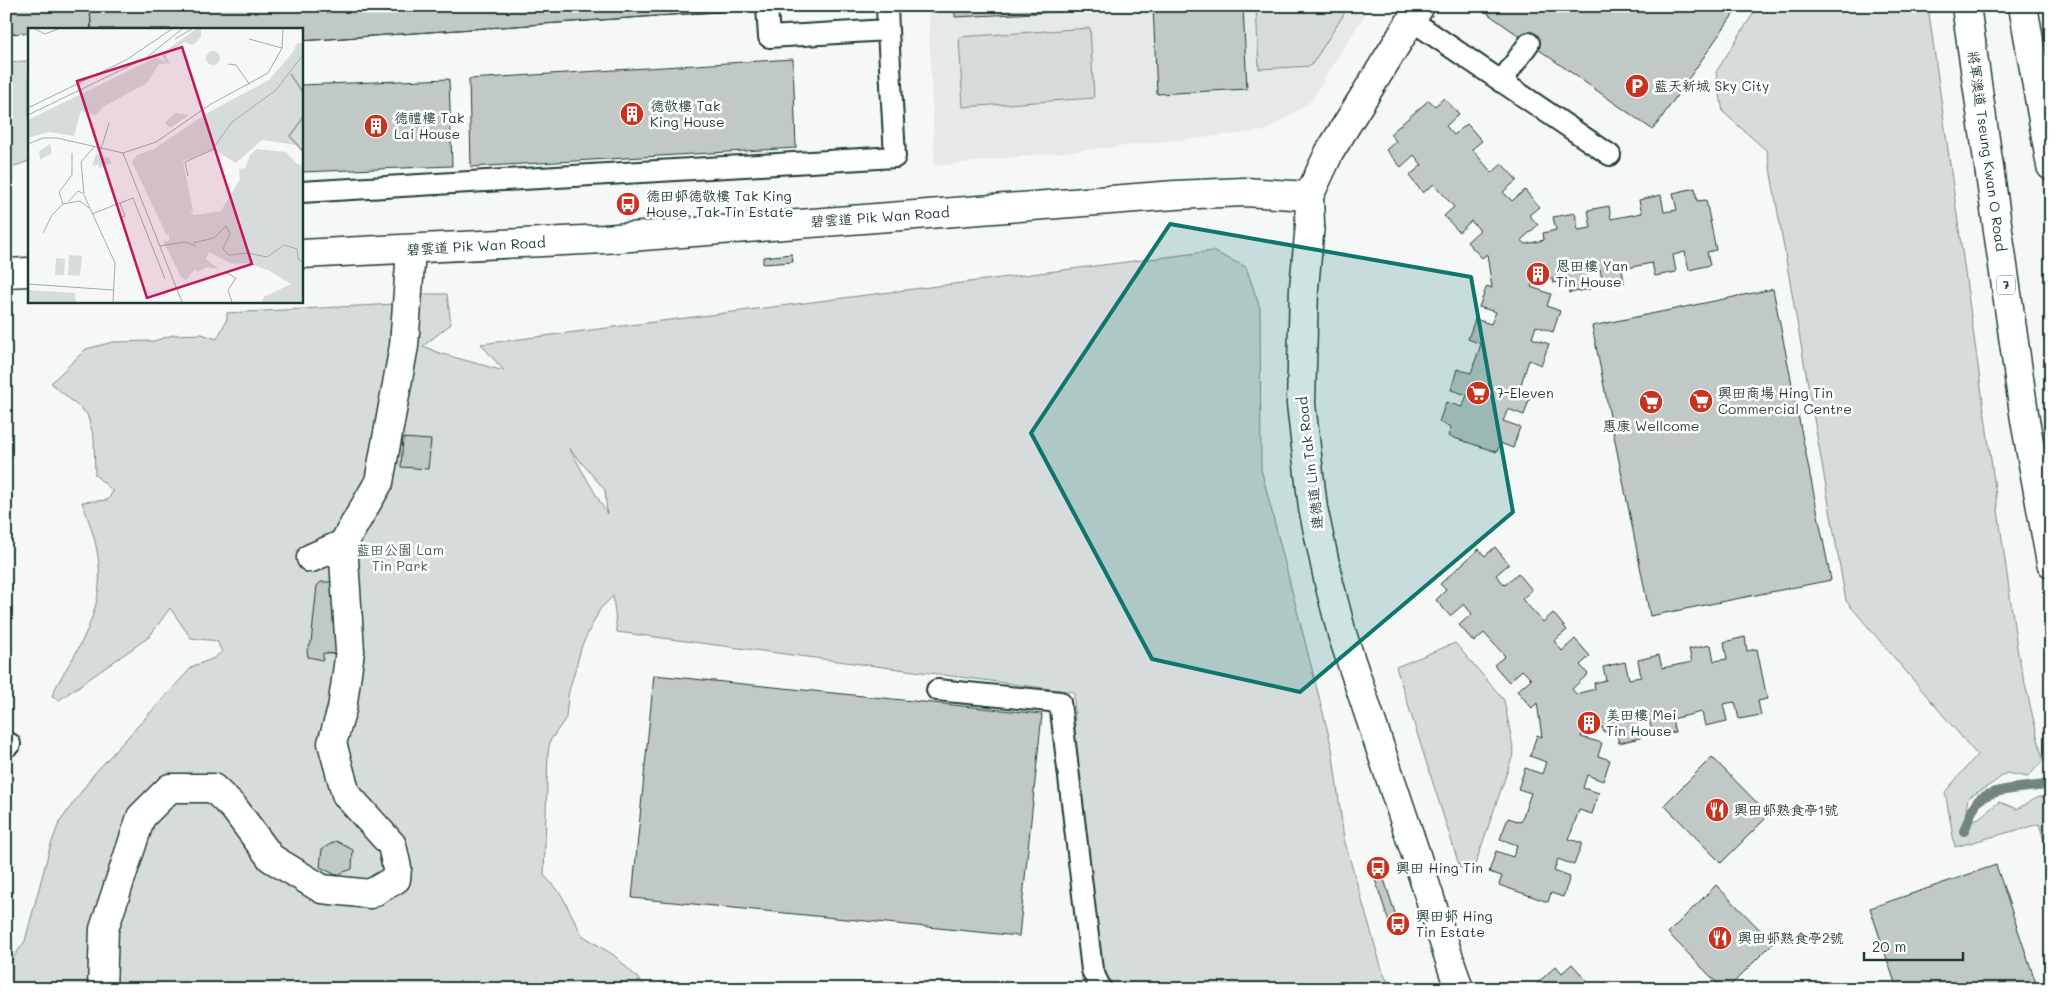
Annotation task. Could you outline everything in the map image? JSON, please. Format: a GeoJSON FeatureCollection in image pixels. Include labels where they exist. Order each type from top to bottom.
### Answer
{"type":"FeatureCollection","features":[{"type":"Feature","properties":{"kind":"main road","name":"將軍澳道 Tseung Kwan O Road"},"geometry":{"type":"LineString","coordinates":[[1966,6],[2025,420],[2051,563]]}},
{"type":"Feature","properties":{"kind":"main road"},"geometry":{"type":"LineString","coordinates":[[2023,6],[2051,166]]}},
{"type":"Feature","properties":{"kind":"main road","name":"連德道 Lin Tak Road"},"geometry":{"type":"LineString","coordinates":[[1416,13],[1329,153],[1309,196],[1310,224],[1304,288],[1302,404],[1313,508],[1342,634],[1459,989]]}},
{"type":"Feature","properties":{"kind":"main road","name":"碧雲道 Pik Wan Road"},"geometry":{"type":"LineString","coordinates":[[302,254],[612,239],[1175,195],[1244,192],[1309,196]]}},
{"type":"Feature","properties":{"kind":"main road"},"geometry":{"type":"LineString","coordinates":[[102,989],[104,929],[141,817],[170,788],[213,788],[234,808],[271,858],[322,889],[370,894],[396,880],[397,868],[392,845],[346,794],[332,743],[342,709],[350,651],[343,544],[379,482],[404,346],[411,250]]}},
{"type":"Feature","properties":{"kind":"main road"},"geometry":{"type":"LineString","coordinates":[[6,273],[28,272]]}},
{"type":"Feature","properties":{"kind":"main road"},"geometry":{"type":"LineString","coordinates":[[311,558],[343,544]]}},
{"type":"Feature","properties":{"kind":"lane"},"geometry":{"type":"LineString","coordinates":[[302,192],[895,156],[887,6]]}},
{"type":"Feature","properties":{"kind":"lane"},"geometry":{"type":"LineString","coordinates":[[767,8],[769,37],[888,30]]}},
{"type":"Feature","properties":{"kind":"lane"},"geometry":{"type":"LineString","coordinates":[[1416,13],[1501,82],[1610,155]]}},
{"type":"Feature","properties":{"kind":"lane"},"geometry":{"type":"LineString","coordinates":[[1501,82],[1529,43]]}},
{"type":"Feature","properties":{"kind":"lane"},"geometry":{"type":"LineString","coordinates":[[937,690],[1060,702],[1092,970],[1101,989]]}},
{"type":"Feature","properties":{"kind":"highlighted area"},"geometry":{"type":"Polygon","coordinates":[[[1170,224],[1471,277],[1513,512],[1300,692],[1152,659],[1031,433],[1170,224]]]}},
{"type":"Feature","properties":{"kind":"shaded area"},"geometry":{"type":"Polygon","coordinates":[[[928,6],[1370,6],[1310,102],[1264,131],[935,166],[928,6]]]}},
{"type":"Feature","properties":{"kind":"green space"},"geometry":{"type":"Polygon","coordinates":[[[1256,6],[1349,6],[1311,66],[1259,69],[1256,6]]]}},
{"type":"Feature","properties":{"kind":"green space"},"geometry":{"type":"Polygon","coordinates":[[[1758,6],[1928,6],[2018,654],[2043,760],[2028,777],[2006,773],[1968,798],[1964,823],[1979,818],[1999,802],[2017,809],[2039,797],[2051,797],[2051,864],[2039,824],[1955,847],[1945,792],[1977,755],[1846,601],[1767,151],[1723,112],[1716,72],[1758,6]]]}},
{"type":"Feature","properties":{"kind":"green space"},"geometry":{"type":"Polygon","coordinates":[[[1090,28],[1094,98],[963,107],[959,37],[1090,28]]]}},
{"type":"Feature","properties":{"kind":"green space"},"geometry":{"type":"Polygon","coordinates":[[[28,61],[28,161],[12,167],[6,166],[6,62],[28,61]]]}},
{"type":"Feature","properties":{"kind":"green space","name":"藍田公園 Lam Tin Park"},"geometry":{"type":"Polygon","coordinates":[[[1213,251],[1246,267],[1260,308],[1261,469],[1332,748],[1344,839],[1383,973],[1392,989],[1082,989],[1074,692],[617,632],[613,596],[600,609],[582,645],[568,695],[566,718],[550,741],[544,875],[562,896],[582,935],[615,956],[649,989],[6,989],[6,968],[25,941],[50,847],[59,823],[94,774],[193,666],[212,659],[222,652],[217,641],[191,638],[170,608],[149,637],[59,700],[52,696],[83,639],[91,620],[99,587],[98,554],[82,502],[108,500],[113,491],[95,475],[94,438],[87,414],[51,383],[86,349],[113,342],[154,341],[173,335],[202,334],[217,339],[227,319],[227,313],[415,303],[416,294],[447,294],[451,324],[423,346],[439,353],[504,371],[481,344],[1213,251]],[[569,448],[607,514],[605,490],[569,448]]]}},
{"type":"Feature","properties":{"kind":"green space"},"geometry":{"type":"Polygon","coordinates":[[[1455,643],[1504,700],[1514,752],[1475,865],[1460,868],[1396,667],[1455,643]]]}},
{"type":"Feature","properties":{"kind":"building"},"geometry":{"type":"Polygon","coordinates":[[[6,6],[90,6],[91,28],[28,28],[28,33],[6,34],[6,6]]]}},
{"type":"Feature","properties":{"kind":"building"},"geometry":{"type":"Polygon","coordinates":[[[90,6],[727,6],[728,11],[302,41],[302,28],[91,28],[90,6]]]}},
{"type":"Feature","properties":{"kind":"building"},"geometry":{"type":"Polygon","coordinates":[[[90,6],[803,6],[302,41],[302,28],[91,28],[90,6]]]}},
{"type":"Feature","properties":{"kind":"building"},"geometry":{"type":"Polygon","coordinates":[[[955,6],[1117,6],[1117,9],[955,17],[955,6]]]}},
{"type":"Feature","properties":{"kind":"building"},"geometry":{"type":"Polygon","coordinates":[[[1153,6],[1243,6],[1247,89],[1157,94],[1153,6]]]}},
{"type":"Feature","properties":{"kind":"building","name":"藍天新城 Sky City"},"geometry":{"type":"Polygon","coordinates":[[[1493,6],[1739,6],[1653,130],[1488,14],[1493,6]]]}},
{"type":"Feature","properties":{"kind":"building","name":"德敬樓 Tak King House"},"geometry":{"type":"Polygon","coordinates":[[[793,59],[796,148],[471,167],[469,79],[793,59]]]}},
{"type":"Feature","properties":{"kind":"building","name":"德禮樓 Tak Lai House"},"geometry":{"type":"Polygon","coordinates":[[[449,79],[452,166],[302,172],[302,85],[449,79]]]}},
{"type":"Feature","properties":{"kind":"building","name":"恩田樓 Yan Tin House"},"geometry":{"type":"Polygon","coordinates":[[[1444,98],[1459,114],[1446,126],[1454,135],[1467,124],[1482,141],[1472,149],[1492,173],[1502,164],[1517,180],[1503,192],[1512,201],[1525,190],[1539,207],[1529,215],[1538,225],[1521,240],[1526,244],[1544,240],[1543,233],[1556,230],[1553,217],[1575,213],[1578,230],[1591,228],[1588,210],[1609,206],[1611,219],[1642,213],[1639,200],[1661,195],[1664,212],[1677,210],[1673,193],[1695,188],[1697,201],[1706,200],[1716,250],[1707,252],[1710,265],[1689,270],[1685,252],[1673,255],[1676,272],[1655,276],[1652,263],[1622,269],[1624,283],[1603,286],[1600,269],[1587,272],[1590,289],[1569,293],[1566,280],[1553,283],[1552,278],[1533,282],[1531,287],[1551,294],[1547,306],[1560,311],[1553,332],[1536,326],[1532,338],[1549,344],[1541,365],[1529,360],[1519,390],[1531,394],[1524,415],[1508,409],[1503,421],[1520,427],[1513,448],[1500,443],[1497,452],[1448,436],[1451,427],[1439,422],[1446,402],[1462,407],[1467,395],[1451,390],[1457,369],[1471,373],[1481,344],[1468,339],[1475,319],[1491,324],[1496,312],[1479,307],[1487,286],[1492,288],[1487,254],[1482,258],[1467,242],[1480,230],[1471,221],[1459,232],[1444,216],[1454,207],[1434,184],[1423,193],[1409,176],[1422,165],[1414,155],[1401,167],[1386,150],[1396,141],[1390,134],[1429,100],[1435,106],[1444,98]]]}},
{"type":"Feature","properties":{"kind":"building"},"geometry":{"type":"Polygon","coordinates":[[[792,254],[793,262],[763,264],[763,257],[792,254]]]}},
{"type":"Feature","properties":{"kind":"building","name":"興田商場 Hing Tin Commercial Centre"},"geometry":{"type":"Polygon","coordinates":[[[1773,289],[1831,580],[1650,616],[1592,326],[1773,289]]]}},
{"type":"Feature","properties":{"kind":"building"},"geometry":{"type":"Polygon","coordinates":[[[403,438],[431,440],[428,469],[401,467],[403,438]]]}},
{"type":"Feature","properties":{"kind":"building","name":"美田樓 Mei Tin House"},"geometry":{"type":"Polygon","coordinates":[[[1495,547],[1509,564],[1496,575],[1505,585],[1518,573],[1532,590],[1522,599],[1543,622],[1553,613],[1567,630],[1554,641],[1562,651],[1575,639],[1590,656],[1580,665],[1588,674],[1572,689],[1576,694],[1595,689],[1594,683],[1606,680],[1603,667],[1625,662],[1629,679],[1641,677],[1638,660],[1659,655],[1662,668],[1692,662],[1689,649],[1711,645],[1714,661],[1727,659],[1724,642],[1745,637],[1747,651],[1757,649],[1767,699],[1758,701],[1761,715],[1739,719],[1735,702],[1723,704],[1727,721],[1705,726],[1702,712],[1672,719],[1675,732],[1653,736],[1649,719],[1637,721],[1640,738],[1619,743],[1616,730],[1604,732],[1602,727],[1583,731],[1581,737],[1602,743],[1598,756],[1610,760],[1603,781],[1587,775],[1583,788],[1599,793],[1592,814],[1579,810],[1569,839],[1582,843],[1574,865],[1558,859],[1554,871],[1570,877],[1563,897],[1551,893],[1548,902],[1499,885],[1502,876],[1489,872],[1496,851],[1513,857],[1517,845],[1500,839],[1508,818],[1521,822],[1531,793],[1518,789],[1525,768],[1542,774],[1546,762],[1530,756],[1537,735],[1542,737],[1537,703],[1532,708],[1517,691],[1531,679],[1522,670],[1509,682],[1494,665],[1505,656],[1484,633],[1474,642],[1459,625],[1472,614],[1464,604],[1450,616],[1436,600],[1446,590],[1440,584],[1479,549],[1485,556],[1495,547]]]}},
{"type":"Feature","properties":{"kind":"building"},"geometry":{"type":"Polygon","coordinates":[[[321,582],[340,582],[338,654],[323,653],[323,660],[308,657],[307,650],[311,643],[317,586],[321,582]]]}},
{"type":"Feature","properties":{"kind":"building"},"geometry":{"type":"Polygon","coordinates":[[[654,675],[1042,714],[1019,936],[632,898],[654,675]]]}},
{"type":"Feature","properties":{"kind":"building","name":"興田邨熟食亭1號"},"geometry":{"type":"Polygon","coordinates":[[[1712,757],[1769,815],[1721,863],[1664,805],[1712,757]]]}},
{"type":"Feature","properties":{"kind":"building"},"geometry":{"type":"Polygon","coordinates":[[[336,841],[353,850],[352,869],[336,875],[320,867],[322,849],[336,841]]]}},
{"type":"Feature","properties":{"kind":"building"},"geometry":{"type":"Polygon","coordinates":[[[1996,865],[2038,989],[1897,989],[1870,908],[1996,865]]]}},
{"type":"Feature","properties":{"kind":"building"},"geometry":{"type":"Polygon","coordinates":[[[1380,867],[1397,919],[1389,922],[1372,870],[1380,867]]]}},
{"type":"Feature","properties":{"kind":"building","name":"興田邨熟食亭2號"},"geometry":{"type":"Polygon","coordinates":[[[1716,885],[1773,943],[1727,989],[1723,989],[1668,933],[1716,885]]]}},
{"type":"Feature","properties":{"kind":"building"},"geometry":{"type":"Polygon","coordinates":[[[1572,964],[1586,980],[1577,989],[1531,989],[1556,966],[1562,973],[1572,964]]]}},
{"type":"Feature","properties":{"kind":"waterway"},"geometry":{"type":"LineString","coordinates":[[1964,831],[1974,806],[1986,796],[2003,790],[2051,784]]}},
{"type":"Feature","properties":{"kind":"place","name":"藍天新城 Sky City"},"geometry":{"type":"Point","coordinates":[1637,86]}},
{"type":"Feature","properties":{"kind":"place","name":"德敬樓 Tak King House"},"geometry":{"type":"Point","coordinates":[632,114]}},
{"type":"Feature","properties":{"kind":"place","name":"德禮樓 Tak Lai House"},"geometry":{"type":"Point","coordinates":[376,126]}},
{"type":"Feature","properties":{"kind":"place","name":"德田邨德敬樓 Tak King House, Tak Tin Estate"},"geometry":{"type":"Point","coordinates":[628,204]}},
{"type":"Feature","properties":{"kind":"place","name":"恩田樓 Yan Tin House"},"geometry":{"type":"Point","coordinates":[1538,274]}},
{"type":"Feature","properties":{"kind":"place","name":"7-Eleven"},"geometry":{"type":"Point","coordinates":[1478,393]}},
{"type":"Feature","properties":{"kind":"place","name":"興田商場 Hing Tin Commercial Centre"},"geometry":{"type":"Point","coordinates":[1701,401]}},
{"type":"Feature","properties":{"kind":"place","name":"惠康 Wellcome"},"geometry":{"type":"Point","coordinates":[1651,402]}},
{"type":"Feature","properties":{"kind":"place","name":"美田樓 Mei Tin House"},"geometry":{"type":"Point","coordinates":[1589,723]}},
{"type":"Feature","properties":{"kind":"place","name":"興田邨熟食亭1號"},"geometry":{"type":"Point","coordinates":[1717,810]}},
{"type":"Feature","properties":{"kind":"place","name":"興田 Hing Tin"},"geometry":{"type":"Point","coordinates":[1378,868]}},
{"type":"Feature","properties":{"kind":"place","name":"興田邨 Hing Tin Estate"},"geometry":{"type":"Point","coordinates":[1398,924]}},
{"type":"Feature","properties":{"kind":"place","name":"興田邨熟食亭2號"},"geometry":{"type":"Point","coordinates":[1720,938]}}]}
